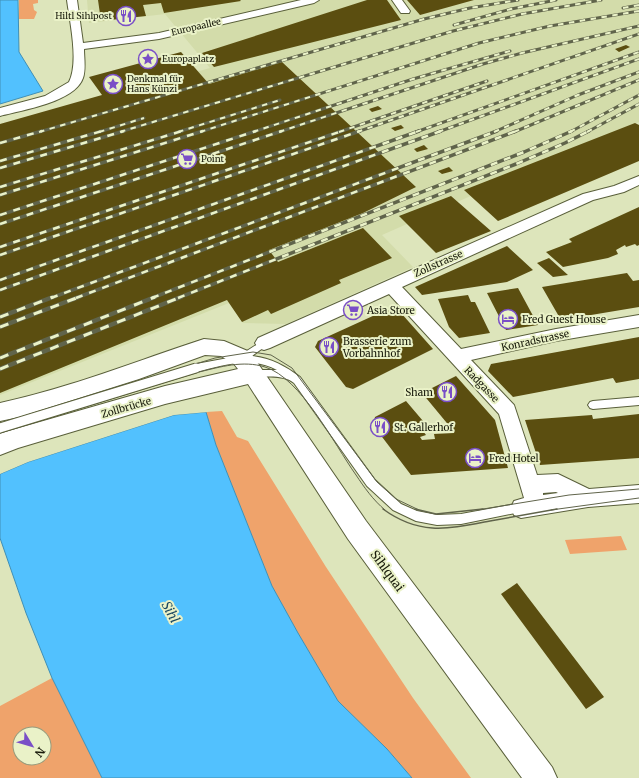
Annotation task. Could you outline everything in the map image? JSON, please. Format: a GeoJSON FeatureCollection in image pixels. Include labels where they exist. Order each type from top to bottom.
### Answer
{"type":"FeatureCollection","features":[{"type":"Feature","properties":{"kind":"street"},"geometry":{"type":"LineString","coordinates":[[0,112],[55,96],[74,84],[78,77],[77,46],[72,0]]}},
{"type":"Feature","properties":{"kind":"street","name":"Europaallee"},"geometry":{"type":"LineString","coordinates":[[77,46],[159,36],[314,0]]}},
{"type":"Feature","properties":{"kind":"street"},"geometry":{"type":"LineString","coordinates":[[397,0],[406,11]]}},
{"type":"Feature","properties":{"kind":"street","name":"Zollstrasse"},"geometry":{"type":"LineString","coordinates":[[264,343],[588,197],[619,189],[639,180]]}},
{"type":"Feature","properties":{"kind":"street","name":"Radgasse"},"geometry":{"type":"LineString","coordinates":[[390,285],[507,410],[530,484],[528,506]]}},
{"type":"Feature","properties":{"kind":"street","name":"Konradstrasse"},"geometry":{"type":"LineString","coordinates":[[456,357],[556,335],[639,320]]}},
{"type":"Feature","properties":{"kind":"street","name":"Zollbrücke"},"geometry":{"type":"LineString","coordinates":[[0,445],[158,397],[197,368],[215,345],[227,349],[248,366]]}},
{"type":"Feature","properties":{"kind":"street","name":"Zollbrücke"},"geometry":{"type":"LineString","coordinates":[[0,412],[19,408],[131,373],[248,366]]}},
{"type":"Feature","properties":{"kind":"street","name":"Sihlquai"},"geometry":{"type":"LineString","coordinates":[[248,366],[357,530],[541,778]]}},
{"type":"Feature","properties":{"kind":"street"},"geometry":{"type":"LineString","coordinates":[[530,484],[558,483],[588,498]]}},
{"type":"Feature","properties":{"kind":"street"},"geometry":{"type":"LineString","coordinates":[[528,506],[588,498],[639,494]]}},
{"type":"Feature","properties":{"kind":"lane","name":"Zollstrasse"},"geometry":{"type":"LineString","coordinates":[[248,366],[264,343]]}},
{"type":"Feature","properties":{"kind":"lane"},"geometry":{"type":"LineString","coordinates":[[248,366],[274,363],[285,369],[296,380],[371,483],[397,507],[416,516],[437,520],[461,519],[528,506]]}},
{"type":"Feature","properties":{"kind":"lane"},"geometry":{"type":"LineString","coordinates":[[248,366],[269,372],[280,373],[296,380]]}},
{"type":"Feature","properties":{"kind":"lane","name":"Zollbrücke"},"geometry":{"type":"LineString","coordinates":[[0,428],[197,368]]}},
{"type":"Feature","properties":{"kind":"lane"},"geometry":{"type":"LineString","coordinates":[[593,405],[639,401]]}},
{"type":"Feature","properties":{"kind":"shaded area"},"geometry":{"type":"Polygon","coordinates":[[[19,0],[38,0],[38,3],[33,4],[34,10],[37,12],[34,19],[19,19],[19,0]]]}},
{"type":"Feature","properties":{"kind":"shaded area"},"geometry":{"type":"Polygon","coordinates":[[[87,0],[639,0],[639,122],[382,235],[413,267],[286,324],[243,323],[229,303],[0,395],[0,128],[210,68],[165,14],[89,23],[87,0]]]}},
{"type":"Feature","properties":{"kind":"shaded area"},"geometry":{"type":"Polygon","coordinates":[[[222,411],[237,437],[248,441],[326,567],[413,698],[471,778],[412,778],[387,749],[338,701],[272,586],[216,445],[206,412],[222,411]]]}},
{"type":"Feature","properties":{"kind":"shaded area"},"geometry":{"type":"Polygon","coordinates":[[[621,536],[627,550],[570,554],[565,540],[621,536]]]}},
{"type":"Feature","properties":{"kind":"shaded area"},"geometry":{"type":"Polygon","coordinates":[[[52,678],[102,778],[0,778],[0,706],[52,678]]]}},
{"type":"Feature","properties":{"kind":"water"},"geometry":{"type":"Polygon","coordinates":[[[0,0],[18,0],[19,52],[43,91],[0,104],[0,0]]]}},
{"type":"Feature","properties":{"kind":"water","name":"Sihl"},"geometry":{"type":"Polygon","coordinates":[[[206,412],[216,445],[272,586],[298,633],[338,701],[387,749],[412,778],[102,778],[52,678],[26,613],[0,538],[0,474],[28,462],[174,415],[206,412]]]}},
{"type":"Feature","properties":{"kind":"pier"},"geometry":{"type":"Polygon","coordinates":[[[206,410],[208,412],[174,415],[28,462],[0,474],[0,472],[27,460],[174,413],[206,410]]]}},
{"type":"Feature","properties":{"kind":"building"},"geometry":{"type":"Polygon","coordinates":[[[98,0],[241,1],[164,13],[161,3],[143,5],[146,16],[101,21],[98,0]]]}},
{"type":"Feature","properties":{"kind":"building"},"geometry":{"type":"Polygon","coordinates":[[[367,0],[387,0],[401,20],[214,67],[202,53],[367,0]]]}},
{"type":"Feature","properties":{"kind":"building"},"geometry":{"type":"Polygon","coordinates":[[[407,0],[474,0],[420,15],[407,0]]]}},
{"type":"Feature","properties":{"kind":"building"},"geometry":{"type":"Polygon","coordinates":[[[626,45],[630,47],[619,52],[615,49],[626,45]]]}},
{"type":"Feature","properties":{"kind":"building"},"geometry":{"type":"Polygon","coordinates":[[[181,52],[209,84],[282,62],[416,187],[363,213],[269,250],[278,262],[363,228],[392,258],[339,280],[341,283],[271,314],[268,310],[242,322],[227,300],[0,393],[0,124],[102,95],[89,77],[181,52]]]}},
{"type":"Feature","properties":{"kind":"building"},"geometry":{"type":"Polygon","coordinates":[[[378,106],[382,109],[372,112],[369,109],[378,106]]]}},
{"type":"Feature","properties":{"kind":"building"},"geometry":{"type":"Polygon","coordinates":[[[635,123],[639,125],[639,161],[498,221],[464,190],[635,123]]]}},
{"type":"Feature","properties":{"kind":"building"},"geometry":{"type":"Polygon","coordinates":[[[401,125],[404,128],[395,131],[391,128],[401,125]]]}},
{"type":"Feature","properties":{"kind":"building"},"geometry":{"type":"Polygon","coordinates":[[[424,145],[428,149],[417,152],[414,149],[424,145]]]}},
{"type":"Feature","properties":{"kind":"building"},"geometry":{"type":"Polygon","coordinates":[[[449,167],[453,171],[442,174],[438,171],[449,167]]]}},
{"type":"Feature","properties":{"kind":"building"},"geometry":{"type":"Polygon","coordinates":[[[451,196],[491,231],[436,253],[399,216],[451,196]]]}},
{"type":"Feature","properties":{"kind":"building"},"geometry":{"type":"Polygon","coordinates":[[[639,207],[639,245],[637,246],[635,244],[626,247],[625,245],[616,250],[618,254],[608,258],[563,267],[546,252],[572,242],[569,239],[639,207]]]}},
{"type":"Feature","properties":{"kind":"building"},"geometry":{"type":"Polygon","coordinates":[[[507,246],[533,270],[507,282],[422,295],[415,287],[507,246]]]}},
{"type":"Feature","properties":{"kind":"building"},"geometry":{"type":"Polygon","coordinates":[[[549,258],[568,275],[553,277],[537,263],[549,258]]]}},
{"type":"Feature","properties":{"kind":"building"},"geometry":{"type":"Polygon","coordinates":[[[627,273],[633,281],[639,280],[639,307],[561,320],[542,287],[627,273]]]}},
{"type":"Feature","properties":{"kind":"building"},"geometry":{"type":"Polygon","coordinates":[[[518,288],[538,325],[506,330],[487,293],[518,288]]]}},
{"type":"Feature","properties":{"kind":"building"},"geometry":{"type":"Polygon","coordinates":[[[468,295],[471,302],[475,302],[490,333],[459,338],[449,327],[438,299],[468,295]]]}},
{"type":"Feature","properties":{"kind":"building"},"geometry":{"type":"Polygon","coordinates":[[[386,310],[401,313],[433,349],[353,389],[346,387],[315,347],[318,341],[386,310]]]}},
{"type":"Feature","properties":{"kind":"building"},"geometry":{"type":"Polygon","coordinates":[[[639,337],[639,379],[616,383],[613,378],[513,397],[488,371],[491,364],[639,337]]]}},
{"type":"Feature","properties":{"kind":"building"},"geometry":{"type":"Polygon","coordinates":[[[456,376],[495,420],[508,468],[411,475],[373,425],[375,417],[406,401],[423,421],[412,427],[415,430],[420,427],[426,435],[420,437],[422,440],[435,439],[434,434],[454,433],[453,428],[451,428],[422,393],[456,376]]]}},
{"type":"Feature","properties":{"kind":"building"},"geometry":{"type":"Polygon","coordinates":[[[639,414],[639,458],[540,465],[525,420],[592,415],[593,419],[639,414]]]}},
{"type":"Feature","properties":{"kind":"building"},"geometry":{"type":"Polygon","coordinates":[[[517,583],[604,697],[586,709],[501,594],[517,583]]]}},
{"type":"Feature","properties":{"kind":"tram line"},"geometry":{"type":"LineString","coordinates":[[0,424],[215,358],[253,352],[271,355],[292,368],[377,482],[396,499],[419,510]]}},
{"type":"Feature","properties":{"kind":"tram line"},"geometry":{"type":"LineString","coordinates":[[0,433],[199,372],[240,364],[257,365],[265,367],[278,374],[291,384],[304,398],[366,489],[385,510]]}},
{"type":"Feature","properties":{"kind":"tram line"},"geometry":{"type":"LineString","coordinates":[[477,510],[569,495],[639,489]]}},
{"type":"Feature","properties":{"kind":"tram line"},"geometry":{"type":"LineString","coordinates":[[553,510],[639,498]]}},
{"type":"Feature","properties":{"kind":"tram line"},"geometry":{"type":"LineString","coordinates":[[383,509],[396,518],[409,523],[422,527],[435,528],[461,526],[553,510]]}},
{"type":"Feature","properties":{"kind":"tram line"},"geometry":{"type":"LineString","coordinates":[[419,510],[436,514],[483,509]]}},
{"type":"Feature","properties":{"kind":"tram line"},"geometry":{"type":"LineString","coordinates":[[553,510],[557,509]]}},
{"type":"Feature","properties":{"kind":"railway"},"geometry":{"type":"LineString","coordinates":[[39,132],[424,19],[470,8],[518,0]]}},
{"type":"Feature","properties":{"kind":"railway"},"geometry":{"type":"LineString","coordinates":[[454,25],[511,9],[556,0]]}},
{"type":"Feature","properties":{"kind":"railway"},"geometry":{"type":"LineString","coordinates":[[120,132],[453,31],[522,14],[601,0]]}},
{"type":"Feature","properties":{"kind":"railway"},"geometry":{"type":"LineString","coordinates":[[623,8],[639,5]]}},
{"type":"Feature","properties":{"kind":"railway"},"geometry":{"type":"LineString","coordinates":[[200,132],[479,43],[550,26],[639,11]]}},
{"type":"Feature","properties":{"kind":"railway"},"geometry":{"type":"LineString","coordinates":[[282,131],[483,64],[522,53],[639,26]]}},
{"type":"Feature","properties":{"kind":"railway"},"geometry":{"type":"LineString","coordinates":[[357,132],[639,34]]}},
{"type":"Feature","properties":{"kind":"railway"},"geometry":{"type":"LineString","coordinates":[[253,132],[413,79],[510,51]]}},
{"type":"Feature","properties":{"kind":"railway"},"geometry":{"type":"LineString","coordinates":[[416,132],[639,52]]}},
{"type":"Feature","properties":{"kind":"railway"},"geometry":{"type":"LineString","coordinates":[[438,132],[639,59]]}},
{"type":"Feature","properties":{"kind":"railway"},"geometry":{"type":"LineString","coordinates":[[494,132],[578,95],[639,72]]}},
{"type":"Feature","properties":{"kind":"railway"},"geometry":{"type":"LineString","coordinates":[[514,132],[639,80]]}},
{"type":"Feature","properties":{"kind":"railway"},"geometry":{"type":"LineString","coordinates":[[339,132],[487,81]]}},
{"type":"Feature","properties":{"kind":"railway"},"geometry":{"type":"LineString","coordinates":[[571,131],[639,95]]}},
{"type":"Feature","properties":{"kind":"railway"},"geometry":{"type":"LineString","coordinates":[[178,132],[280,100]]}},
{"type":"Feature","properties":{"kind":"railway"},"geometry":{"type":"LineString","coordinates":[[587,132],[639,104]]}},
{"type":"Feature","properties":{"kind":"railway"},"geometry":{"type":"LineString","coordinates":[[99,132],[144,118]]}},
{"type":"Feature","properties":{"kind":"railway"},"geometry":{"type":"LineString","coordinates":[[0,143],[42,131]]}},
{"type":"Feature","properties":{"kind":"railway"},"geometry":{"type":"LineString","coordinates":[[0,161],[102,131]]}},
{"type":"Feature","properties":{"kind":"railway"},"geometry":{"type":"LineString","coordinates":[[0,168],[124,131]]}},
{"type":"Feature","properties":{"kind":"railway"},"geometry":{"type":"LineString","coordinates":[[0,187],[182,131]]}},
{"type":"Feature","properties":{"kind":"railway"},"geometry":{"type":"LineString","coordinates":[[0,195],[203,131]]}},
{"type":"Feature","properties":{"kind":"railway"},"geometry":{"type":"LineString","coordinates":[[0,215],[256,131]]}},
{"type":"Feature","properties":{"kind":"railway"},"geometry":{"type":"LineString","coordinates":[[0,224],[282,131]]}},
{"type":"Feature","properties":{"kind":"railway"},"geometry":{"type":"LineString","coordinates":[[0,247],[342,131]]}},
{"type":"Feature","properties":{"kind":"railway"},"geometry":{"type":"LineString","coordinates":[[0,255],[360,131]]}},
{"type":"Feature","properties":{"kind":"railway"},"geometry":{"type":"LineString","coordinates":[[0,280],[419,131]]}},
{"type":"Feature","properties":{"kind":"railway"},"geometry":{"type":"LineString","coordinates":[[0,290],[441,131]]}},
{"type":"Feature","properties":{"kind":"railway"},"geometry":{"type":"LineString","coordinates":[[51,298],[497,131]]}},
{"type":"Feature","properties":{"kind":"railway"},"geometry":{"type":"LineString","coordinates":[[76,298],[516,131]]}},
{"type":"Feature","properties":{"kind":"railway"},"geometry":{"type":"LineString","coordinates":[[152,298],[524,152],[571,131]]}},
{"type":"Feature","properties":{"kind":"railway"},"geometry":{"type":"LineString","coordinates":[[178,298],[516,164],[587,132]]}},
{"type":"Feature","properties":{"kind":"railway"},"geometry":{"type":"LineString","coordinates":[[0,317],[53,297]]}},
{"type":"Feature","properties":{"kind":"railway"},"geometry":{"type":"LineString","coordinates":[[0,327],[79,297]]}},
{"type":"Feature","properties":{"kind":"railway"},"geometry":{"type":"LineString","coordinates":[[0,358],[155,297]]}},
{"type":"Feature","properties":{"kind":"railway"},"geometry":{"type":"LineString","coordinates":[[0,369],[181,297]]}},
{"type":"Feature","properties":{"kind":"place","name":"Hiltl Sihlpost"},"geometry":{"type":"Point","coordinates":[126,16]}},
{"type":"Feature","properties":{"kind":"place","name":"Europaplatz"},"geometry":{"type":"Point","coordinates":[148,59]}},
{"type":"Feature","properties":{"kind":"place","name":"Denkmal für Hans Künzi"},"geometry":{"type":"Point","coordinates":[113,84]}},
{"type":"Feature","properties":{"kind":"place","name":"Point"},"geometry":{"type":"Point","coordinates":[187,159]}},
{"type":"Feature","properties":{"kind":"place","name":"Asia Store"},"geometry":{"type":"Point","coordinates":[353,310]}},
{"type":"Feature","properties":{"kind":"place","name":"Fred Guest House"},"geometry":{"type":"Point","coordinates":[508,319]}},
{"type":"Feature","properties":{"kind":"place","name":"Brasserie zum Vorbahnhof"},"geometry":{"type":"Point","coordinates":[329,347]}},
{"type":"Feature","properties":{"kind":"place","name":"Sham"},"geometry":{"type":"Point","coordinates":[447,392]}},
{"type":"Feature","properties":{"kind":"place","name":"St. Gallerhof"},"geometry":{"type":"Point","coordinates":[380,427]}},
{"type":"Feature","properties":{"kind":"place","name":"Fred Hotel"},"geometry":{"type":"Point","coordinates":[475,458]}}]}
